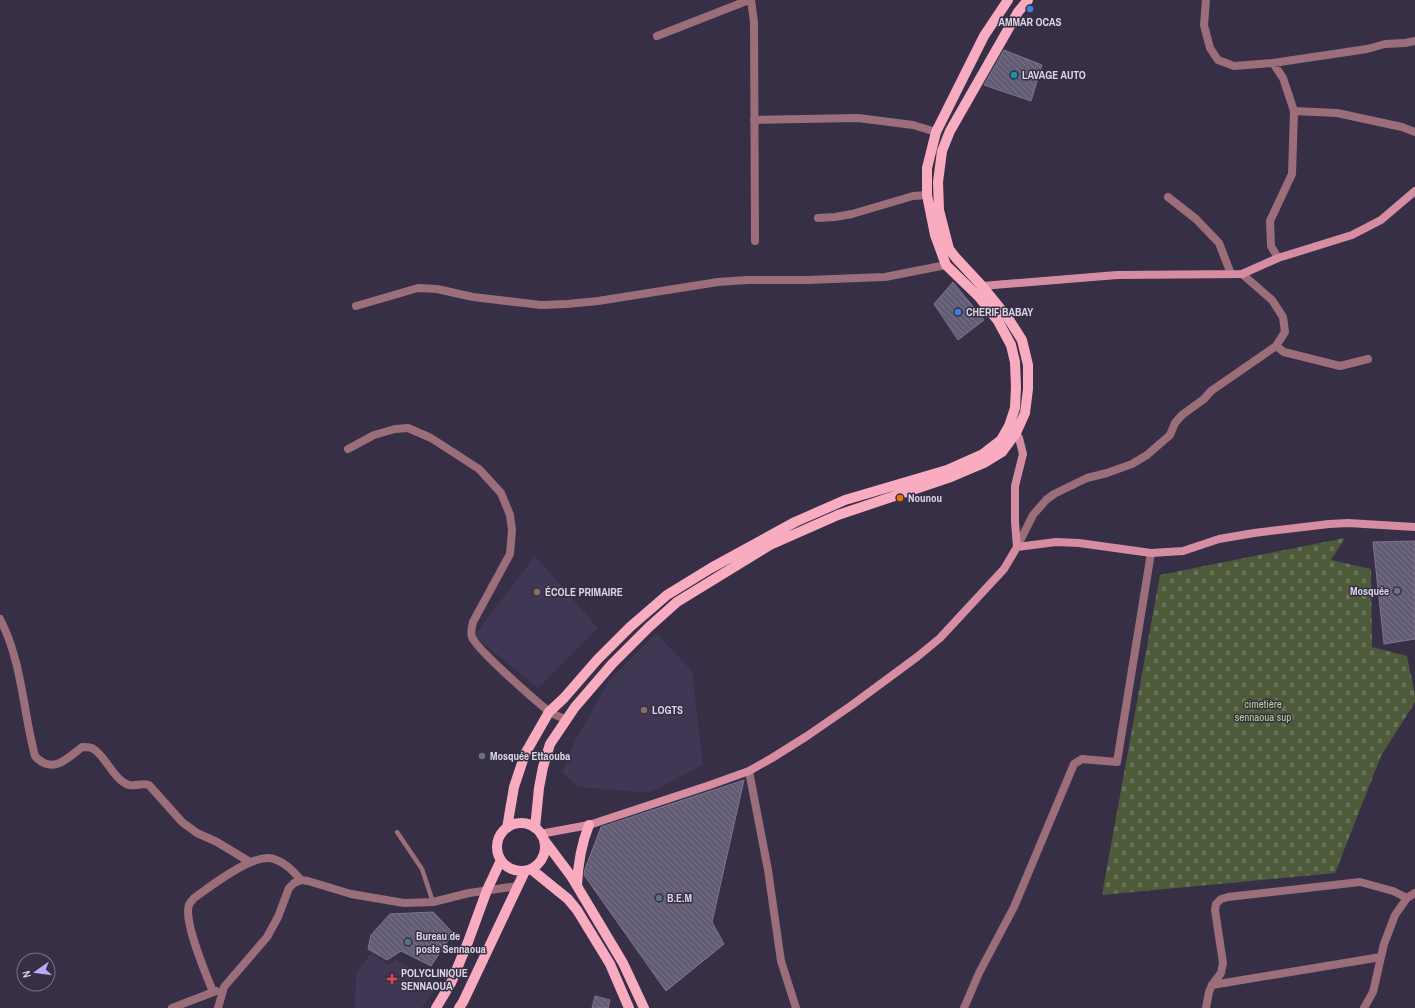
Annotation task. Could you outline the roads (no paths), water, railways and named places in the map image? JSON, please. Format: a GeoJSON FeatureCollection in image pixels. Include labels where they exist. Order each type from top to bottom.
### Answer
{"type":"FeatureCollection","features":[{"type":"Feature","properties":{"kind":"main road"},"geometry":{"type":"LineString","coordinates":[[507,828],[514,787],[526,754],[549,712],[564,698],[597,660],[630,627],[668,596],[711,568],[795,522],[845,500],[947,470],[983,454],[1001,440],[1009,426],[1015,408],[1015,362],[1011,345],[998,321],[979,297],[946,265],[935,235],[927,195],[928,168],[936,132],[984,36],[1008,0]]}},
{"type":"Feature","properties":{"kind":"main road"},"geometry":{"type":"LineString","coordinates":[[459,1008],[518,886],[528,870],[537,865],[544,854],[540,834],[539,788],[543,767],[550,744],[575,706],[612,664],[649,627],[677,602],[770,545],[838,515],[951,477],[984,463],[1002,452],[1016,433],[1025,413],[1028,389],[1028,365],[1022,340],[1008,318],[949,249],[939,210],[938,192],[942,151],[950,131],[1014,19],[1028,0]]}},
{"type":"Feature","properties":{"kind":"main road"},"geometry":{"type":"LineString","coordinates":[[982,286],[1116,275],[1242,274],[1278,258],[1352,235],[1381,220],[1415,191]]}},
{"type":"Feature","properties":{"kind":"main road"},"geometry":{"type":"LineString","coordinates":[[540,834],[589,825],[749,771],[778,755],[852,705],[934,643],[1004,569],[1017,547],[1014,486],[1023,454],[1019,438],[1016,433]]}},
{"type":"Feature","properties":{"kind":"main road"},"geometry":{"type":"LineString","coordinates":[[1017,547],[1056,542],[1079,543],[1151,553],[1183,550],[1219,539],[1254,533],[1329,524],[1348,523],[1415,527]]}},
{"type":"Feature","properties":{"kind":"main road"},"geometry":{"type":"LineString","coordinates":[[629,1008],[610,964],[577,910],[568,899],[528,870],[514,870],[504,864],[501,860],[497,847],[498,840],[507,828],[514,824],[521,823],[529,825],[540,834],[577,885],[623,963],[644,1008]]}},
{"type":"Feature","properties":{"kind":"main road"},"geometry":{"type":"LineString","coordinates":[[577,885],[578,864],[584,838],[589,825]]}},
{"type":"Feature","properties":{"kind":"main road"},"geometry":{"type":"LineString","coordinates":[[436,1008],[451,983],[468,942],[486,890],[501,860]]}},
{"type":"Feature","properties":{"kind":"street"},"geometry":{"type":"LineString","coordinates":[[657,36],[750,0],[754,22],[755,241]]}},
{"type":"Feature","properties":{"kind":"street"},"geometry":{"type":"LineString","coordinates":[[1206,0],[1204,25],[1210,48],[1218,60],[1234,66],[1273,63],[1368,49],[1385,44],[1404,44],[1415,41]]}},
{"type":"Feature","properties":{"kind":"street"},"geometry":{"type":"LineString","coordinates":[[1273,63],[1283,78],[1294,111],[1292,174],[1270,221],[1271,246],[1278,258]]}},
{"type":"Feature","properties":{"kind":"street"},"geometry":{"type":"LineString","coordinates":[[1294,111],[1337,113],[1402,127],[1415,132]]}},
{"type":"Feature","properties":{"kind":"street"},"geometry":{"type":"LineString","coordinates":[[754,120],[858,118],[913,125],[936,132]]}},
{"type":"Feature","properties":{"kind":"street"},"geometry":{"type":"LineString","coordinates":[[818,218],[835,217],[914,196],[927,195]]}},
{"type":"Feature","properties":{"kind":"street"},"geometry":{"type":"LineString","coordinates":[[1168,197],[1196,219],[1219,243],[1231,274]]}},
{"type":"Feature","properties":{"kind":"street"},"geometry":{"type":"LineString","coordinates":[[356,306],[418,288],[437,289],[473,296],[541,305],[567,304],[598,301],[718,282],[748,280],[885,278],[946,265]]}},
{"type":"Feature","properties":{"kind":"street"},"geometry":{"type":"LineString","coordinates":[[1017,547],[1034,516],[1046,500],[1054,494],[1086,478],[1107,473],[1132,464],[1147,455],[1170,435],[1175,423],[1182,414],[1204,398],[1212,390],[1276,346],[1285,332],[1283,317],[1272,300],[1242,274]]}},
{"type":"Feature","properties":{"kind":"street"},"geometry":{"type":"LineString","coordinates":[[1276,346],[1284,352],[1340,366],[1368,359]]}},
{"type":"Feature","properties":{"kind":"street"},"geometry":{"type":"LineString","coordinates":[[348,449],[374,436],[395,428],[408,428],[431,438],[479,469],[501,493],[510,516],[512,530],[510,554],[473,622],[471,630],[472,637],[496,663],[549,712],[567,720]]}},
{"type":"Feature","properties":{"kind":"street"},"geometry":{"type":"LineString","coordinates":[[964,1008],[979,973],[1014,907],[1074,764],[1082,759],[1117,762],[1151,553]]}},
{"type":"Feature","properties":{"kind":"street"},"geometry":{"type":"LineString","coordinates":[[0,619],[7,633],[13,654],[35,756],[40,762],[49,765],[63,763],[82,747],[91,747],[123,782],[130,786],[145,783],[149,785],[182,822],[197,833],[217,842],[250,862]]}},
{"type":"Feature","properties":{"kind":"street"},"geometry":{"type":"LineString","coordinates":[[749,771],[768,870],[781,960],[796,1008]]}},
{"type":"Feature","properties":{"kind":"street"},"geometry":{"type":"LineString","coordinates":[[212,992],[192,934],[188,913],[189,904],[194,898],[243,865],[250,862],[273,858],[291,868],[301,880],[351,894],[404,903],[433,902],[486,890],[518,886]]}},
{"type":"Feature","properties":{"kind":"street"},"geometry":{"type":"LineString","coordinates":[[218,1008],[224,987],[267,937],[278,917],[289,888],[294,883],[301,880]]}},
{"type":"Feature","properties":{"kind":"street"},"geometry":{"type":"LineString","coordinates":[[1206,1008],[1209,992],[1212,985],[1221,973],[1223,963],[1214,910],[1216,904],[1221,899],[1242,894],[1360,882],[1393,891],[1406,898]]}},
{"type":"Feature","properties":{"kind":"street"},"geometry":{"type":"LineString","coordinates":[[1364,1008],[1373,992],[1384,944],[1395,915],[1406,898],[1415,894]]}},
{"type":"Feature","properties":{"kind":"street"},"geometry":{"type":"LineString","coordinates":[[1212,985],[1381,957]]}},
{"type":"Feature","properties":{"kind":"street"},"geometry":{"type":"LineString","coordinates":[[172,1008],[224,987]]}},
{"type":"Feature","properties":{"kind":"lane"},"geometry":{"type":"LineString","coordinates":[[397,832],[422,869],[433,902]]}},
{"type":"Feature","properties":{"kind":"place","name":"AMMAR OCAS"},"geometry":{"type":"Point","coordinates":[1030,9]}},
{"type":"Feature","properties":{"kind":"place","name":"LAVAGE AUTO"},"geometry":{"type":"Point","coordinates":[1014,75]}},
{"type":"Feature","properties":{"kind":"place","name":"CHERIF BABAY"},"geometry":{"type":"Point","coordinates":[958,312]}},
{"type":"Feature","properties":{"kind":"place","name":"Nounou"},"geometry":{"type":"Point","coordinates":[900,498]}},
{"type":"Feature","properties":{"kind":"place","name":"Mosquée"},"geometry":{"type":"Point","coordinates":[1397,591]}},
{"type":"Feature","properties":{"kind":"place","name":"ÉCOLE PRIMAIRE"},"geometry":{"type":"Point","coordinates":[537,592]}},
{"type":"Feature","properties":{"kind":"place","name":"LOGTS"},"geometry":{"type":"Point","coordinates":[644,710]}},
{"type":"Feature","properties":{"kind":"place","name":"Mosquée Ettaouba"},"geometry":{"type":"Point","coordinates":[482,756]}},
{"type":"Feature","properties":{"kind":"place","name":"B.E.M"},"geometry":{"type":"Point","coordinates":[659,898]}},
{"type":"Feature","properties":{"kind":"place","name":"Bureau de poste Sennaoua"},"geometry":{"type":"Point","coordinates":[408,942]}},
{"type":"Feature","properties":{"kind":"place","name":"POLYCLINIQUE SENNAOUA"},"geometry":{"type":"Point","coordinates":[392,979]}},
{"type":"Feature","properties":{"kind":"park label","name":"cimetière sennaoua sup"},"geometry":{"type":"Point","coordinates":[1263,710]}}]}
